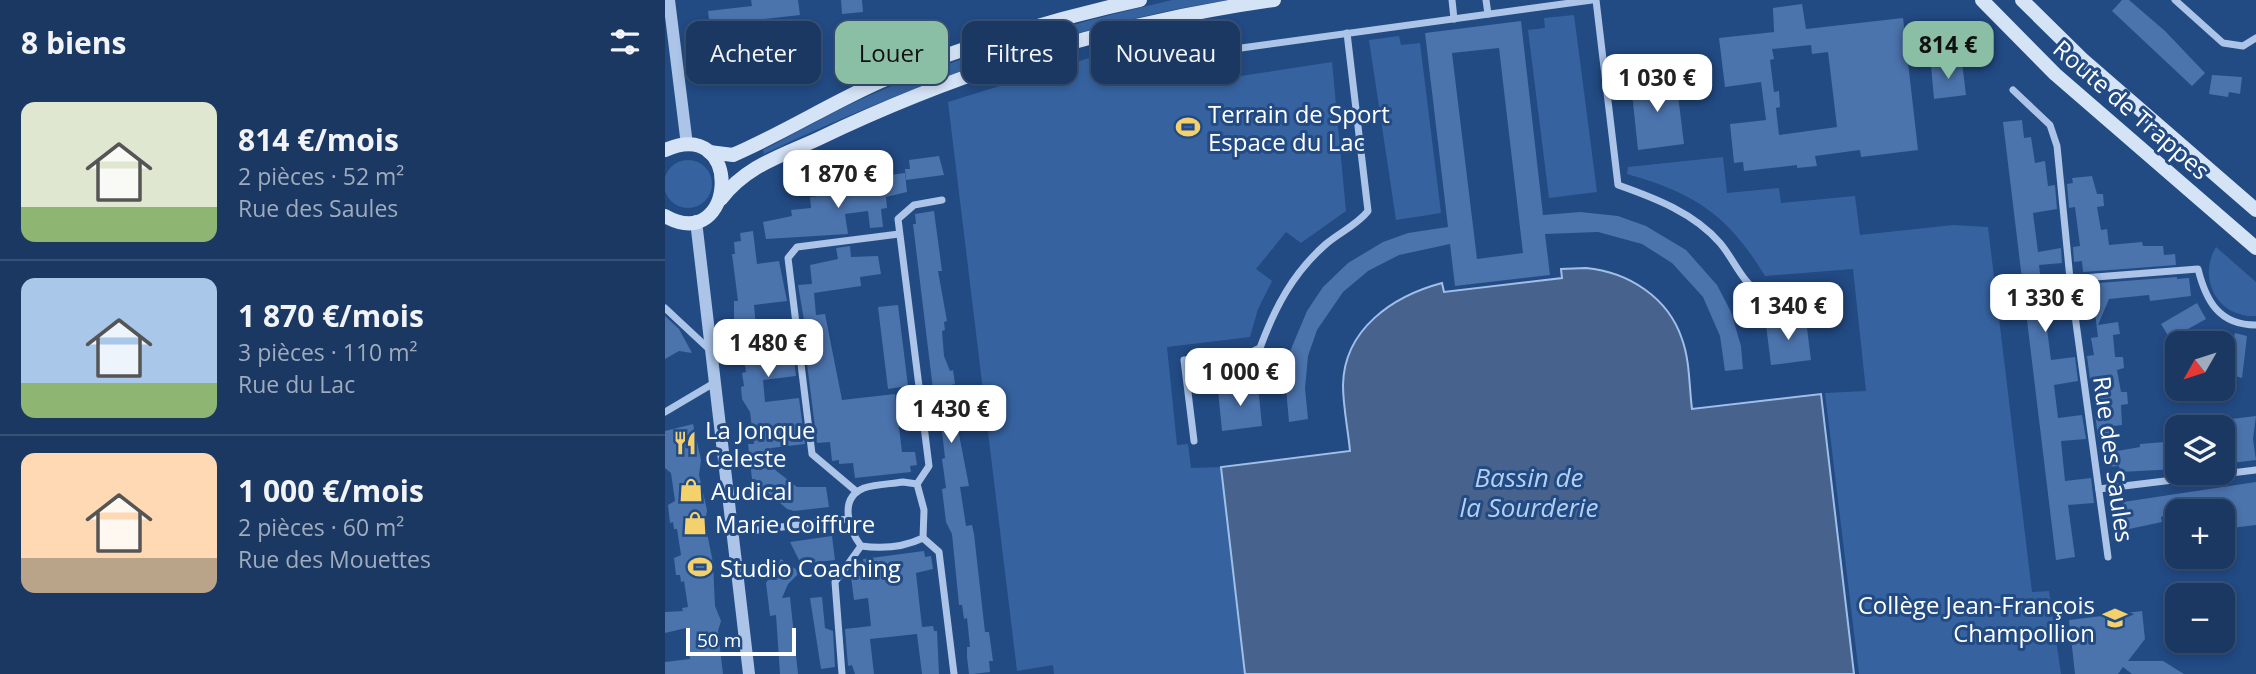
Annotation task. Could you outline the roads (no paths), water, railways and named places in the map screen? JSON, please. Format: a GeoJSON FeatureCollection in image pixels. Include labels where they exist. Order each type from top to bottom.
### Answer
{"type":"FeatureCollection","features":[{"type":"Feature","properties":{"kind":"main road"},"geometry":{"type":"LineString","coordinates":[[665,150],[687,145],[709,152],[733,155],[880,82],[933,61],[1079,13],[1140,0]]}},
{"type":"Feature","properties":{"kind":"main road"},"geometry":{"type":"LineString","coordinates":[[667,218],[696,221],[715,209],[742,174],[869,114],[945,84],[1089,37],[1274,0]]}},
{"type":"Feature","properties":{"kind":"main road","name":"Route de Trappes"},"geometry":{"type":"LineString","coordinates":[[1982,0],[2055,74],[2256,248]]}},
{"type":"Feature","properties":{"kind":"main road","name":"Route de Trappes"},"geometry":{"type":"LineString","coordinates":[[2022,0],[2082,59],[2256,210]]}},
{"type":"Feature","properties":{"kind":"main road"},"geometry":{"type":"LineString","coordinates":[[709,152],[723,174],[721,199]]}},
{"type":"Feature","properties":{"kind":"street"},"geometry":{"type":"LineString","coordinates":[[669,0],[687,145]]}},
{"type":"Feature","properties":{"kind":"street"},"geometry":{"type":"LineString","coordinates":[[1452,0],[1454,19]]}},
{"type":"Feature","properties":{"kind":"street"},"geometry":{"type":"LineString","coordinates":[[1486,0],[1487,13]]}},
{"type":"Feature","properties":{"kind":"street"},"geometry":{"type":"LineString","coordinates":[[1240,48],[1487,13],[1576,5],[1594,0],[1618,185],[1656,198],[1700,224],[1731,257],[1751,288],[1760,293],[1825,286],[1831,290]]}},
{"type":"Feature","properties":{"kind":"street"},"geometry":{"type":"LineString","coordinates":[[2175,0],[2223,43],[2243,46],[2256,38]]}},
{"type":"Feature","properties":{"kind":"street"},"geometry":{"type":"LineString","coordinates":[[1194,441],[1184,360],[1247,354],[1260,348],[1271,318],[1291,281],[1328,242],[1368,211],[1346,33]]}},
{"type":"Feature","properties":{"kind":"street","name":"Rue des Saules"},"geometry":{"type":"LineString","coordinates":[[2013,90],[2050,125],[2057,146],[2070,279],[2108,557]]}},
{"type":"Feature","properties":{"kind":"street"},"geometry":{"type":"LineString","coordinates":[[923,538],[924,510],[917,484],[929,466],[898,219],[914,205],[942,200]]}},
{"type":"Feature","properties":{"kind":"street"},"geometry":{"type":"LineString","coordinates":[[696,221],[749,674]]}},
{"type":"Feature","properties":{"kind":"street"},"geometry":{"type":"LineString","coordinates":[[856,492],[812,454],[788,258],[797,247],[899,234]]}},
{"type":"Feature","properties":{"kind":"street"},"geometry":{"type":"LineString","coordinates":[[2070,279],[2198,269],[2211,306],[2235,322],[2256,325]]}},
{"type":"Feature","properties":{"kind":"street"},"geometry":{"type":"LineString","coordinates":[[665,307],[710,350]]}},
{"type":"Feature","properties":{"kind":"street"},"geometry":{"type":"LineString","coordinates":[[665,412],[715,383]]}},
{"type":"Feature","properties":{"kind":"street"},"geometry":{"type":"LineString","coordinates":[[2099,489],[2256,470]]}},
{"type":"Feature","properties":{"kind":"street"},"geometry":{"type":"LineString","coordinates":[[856,492],[903,482],[917,484]]}},
{"type":"Feature","properties":{"kind":"street"},"geometry":{"type":"LineString","coordinates":[[856,492],[849,508],[848,519],[861,546]]}},
{"type":"Feature","properties":{"kind":"street"},"geometry":{"type":"LineString","coordinates":[[732,533],[848,519]]}},
{"type":"Feature","properties":{"kind":"street"},"geometry":{"type":"LineString","coordinates":[[861,546],[874,548],[911,544],[923,538]]}},
{"type":"Feature","properties":{"kind":"street"},"geometry":{"type":"LineString","coordinates":[[923,538],[939,552],[954,674]]}},
{"type":"Feature","properties":{"kind":"street"},"geometry":{"type":"LineString","coordinates":[[842,674],[835,582],[861,546]]}},
{"type":"Feature","properties":{"kind":"water","name":"Bassin de la Sourderie"},"geometry":{"type":"Polygon","coordinates":[[[1561,269],[1602,270],[1631,281],[1657,299],[1667,311],[1676,324],[1685,347],[1692,409],[1821,394],[1854,674],[1245,674],[1221,467],[1350,451],[1343,393],[1346,365],[1352,347],[1362,332],[1389,306],[1442,283],[1444,292],[1562,278],[1561,269]]]}},
{"type":"Feature","properties":{"kind":"place","name":"Terrain de Sport Espace du Lac"},"geometry":{"type":"Point","coordinates":[1188,127]}},
{"type":"Feature","properties":{"kind":"place","name":"La Jonque Celeste"},"geometry":{"type":"Point","coordinates":[685,443]}},
{"type":"Feature","properties":{"kind":"place","name":"Audical"},"geometry":{"type":"Point","coordinates":[691,490]}},
{"type":"Feature","properties":{"kind":"place","name":"Marie Coiffure"},"geometry":{"type":"Point","coordinates":[695,523]}},
{"type":"Feature","properties":{"kind":"place","name":"Studio Coaching"},"geometry":{"type":"Point","coordinates":[700,567]}},
{"type":"Feature","properties":{"kind":"place","name":"Collège Jean-François Champollion"},"geometry":{"type":"Point","coordinates":[2115,618]}}]}
